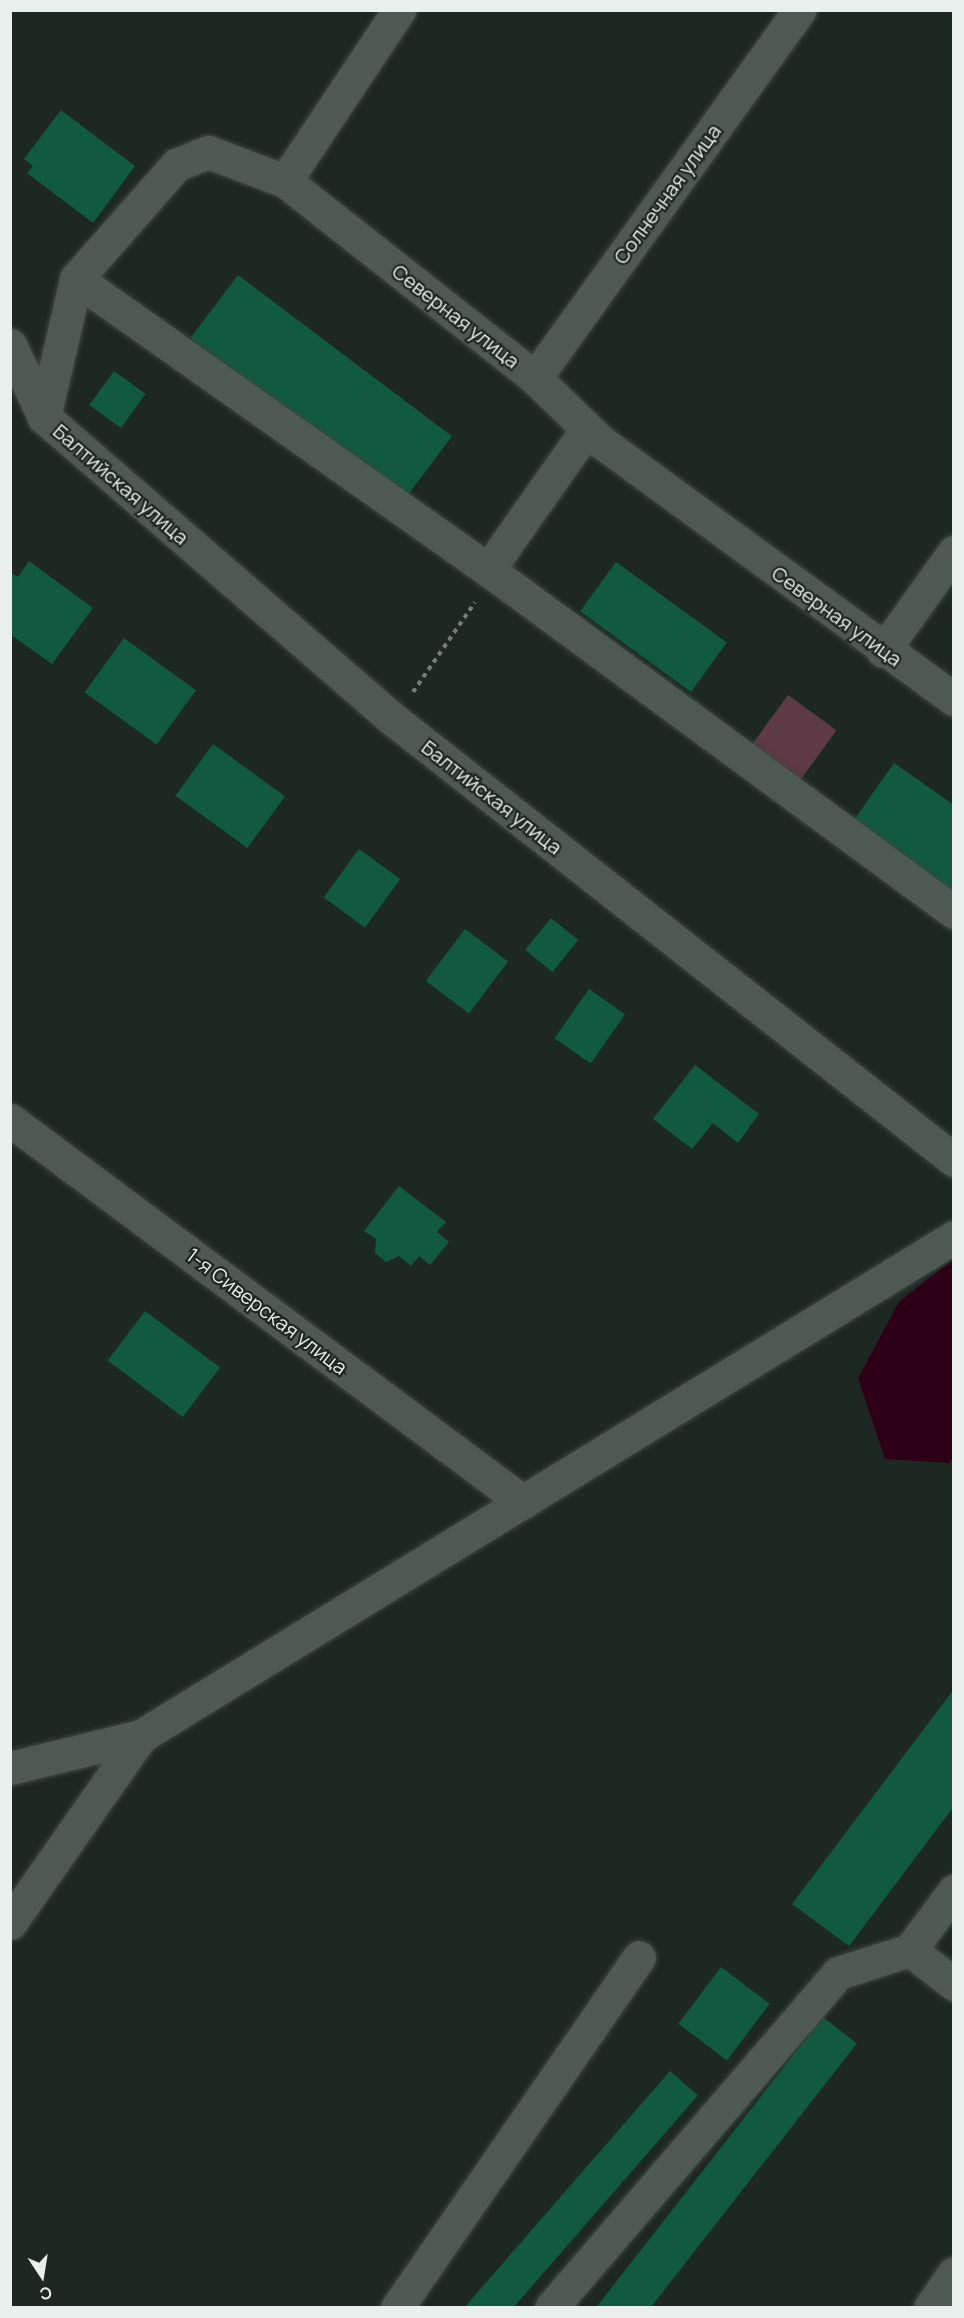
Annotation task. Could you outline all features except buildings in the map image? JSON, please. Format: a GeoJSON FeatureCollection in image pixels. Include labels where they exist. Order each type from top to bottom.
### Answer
{"type":"FeatureCollection","features":[{"type":"Feature","properties":{"kind":"street"},"geometry":{"type":"LineString","coordinates":[[285,181],[399,10]]}},
{"type":"Feature","properties":{"kind":"street","name":"Солнечная улица"},"geometry":{"type":"LineString","coordinates":[[535,378],[799,10]]}},
{"type":"Feature","properties":{"kind":"street","name":"Северная улица"},"geometry":{"type":"LineString","coordinates":[[44,417],[76,279],[176,165],[208,152],[285,181],[535,378],[587,429],[884,651],[954,699]]}},
{"type":"Feature","properties":{"kind":"street"},"geometry":{"type":"LineString","coordinates":[[76,279],[491,572],[954,912]]}},
{"type":"Feature","properties":{"kind":"street"},"geometry":{"type":"LineString","coordinates":[[10,345],[44,417]]}},
{"type":"Feature","properties":{"kind":"street","name":"Балтийская улица"},"geometry":{"type":"LineString","coordinates":[[44,417],[394,720],[954,1160]]}},
{"type":"Feature","properties":{"kind":"street"},"geometry":{"type":"LineString","coordinates":[[491,572],[587,429]]}},
{"type":"Feature","properties":{"kind":"street"},"geometry":{"type":"LineString","coordinates":[[884,651],[954,552]]}},
{"type":"Feature","properties":{"kind":"street","name":"1-я Сиверская улица"},"geometry":{"type":"LineString","coordinates":[[10,1120],[523,1502]]}},
{"type":"Feature","properties":{"kind":"street"},"geometry":{"type":"LineString","coordinates":[[10,1768],[141,1736],[954,1237]]}},
{"type":"Feature","properties":{"kind":"street"},"geometry":{"type":"LineString","coordinates":[[10,1923],[141,1736]]}},
{"type":"Feature","properties":{"kind":"street"},"geometry":{"type":"LineString","coordinates":[[551,2307],[838,1973],[910,1950],[954,1892]]}},
{"type":"Feature","properties":{"kind":"street"},"geometry":{"type":"LineString","coordinates":[[910,1950],[954,1984]]}},
{"type":"Feature","properties":{"kind":"street"},"geometry":{"type":"LineString","coordinates":[[397,2307],[639,1957]]}},
{"type":"Feature","properties":{"kind":"street"},"geometry":{"type":"LineString","coordinates":[[930,2307],[954,2273]]}},
{"type":"Feature","properties":{"kind":"path"},"geometry":{"type":"LineString","coordinates":[[394,720],[491,572]]}},
{"type":"Feature","properties":{"kind":"shaded area"},"geometry":{"type":"Polygon","coordinates":[[[788,695],[837,730],[799,782],[750,747],[788,695]]]}},
{"type":"Feature","properties":{"kind":"shaded area"},"geometry":{"type":"Polygon","coordinates":[[[953,1259],[953,1459],[948,1463],[885,1459],[858,1378],[899,1302],[953,1259]]]}}]}
